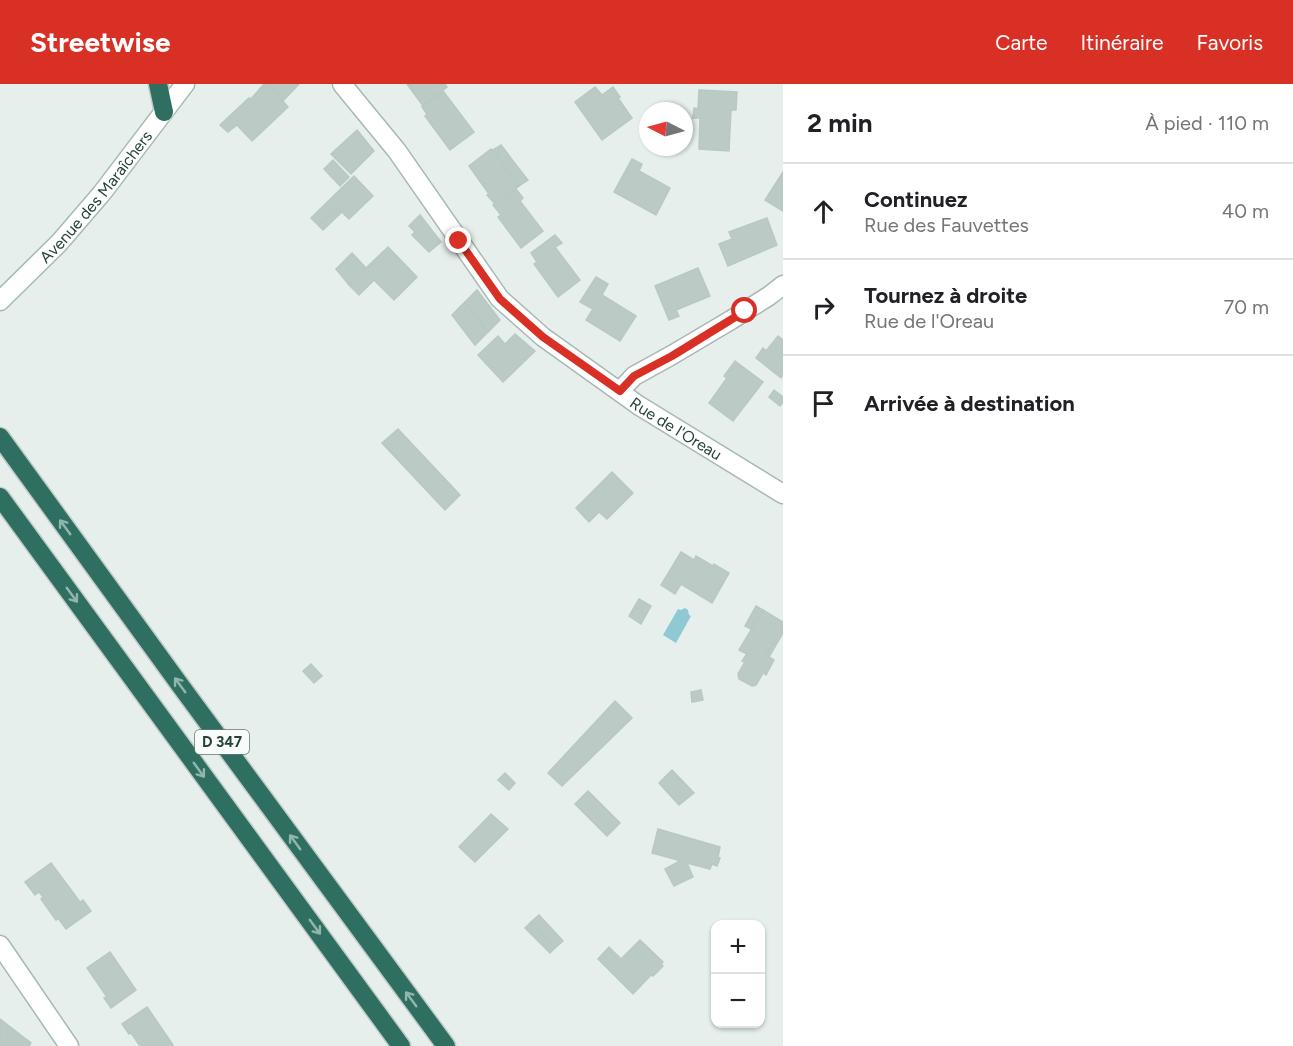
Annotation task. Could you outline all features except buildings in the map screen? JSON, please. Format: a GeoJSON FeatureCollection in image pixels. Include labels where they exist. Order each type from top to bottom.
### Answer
{"type":"FeatureCollection","features":[{"type":"Feature","properties":{"kind":"highway"},"geometry":{"type":"LineString","coordinates":[[159,84],[164,112]]}},
{"type":"Feature","properties":{"kind":"highway","name":"D 347"},"geometry":{"type":"LineString","coordinates":[[0,437],[446,1046]]}},
{"type":"Feature","properties":{"kind":"highway","name":"D 347"},"geometry":{"type":"LineString","coordinates":[[0,497],[401,1046]]}},
{"type":"Feature","properties":{"kind":"street","name":"Avenue des Maraîchers"},"geometry":{"type":"LineString","coordinates":[[0,301],[59,243],[102,193],[185,84]]}},
{"type":"Feature","properties":{"kind":"street","name":"Rue de l'Oreau"},"geometry":{"type":"LineString","coordinates":[[342,84],[397,151],[500,299],[543,337],[638,405],[783,494]]}},
{"type":"Feature","properties":{"kind":"street"},"geometry":{"type":"LineString","coordinates":[[620,391],[634,376],[738,316],[783,285]]}},
{"type":"Feature","properties":{"kind":"street"},"geometry":{"type":"LineString","coordinates":[[0,945],[69,1046]]}},
{"type":"Feature","properties":{"kind":"water"},"geometry":{"type":"Polygon","coordinates":[[[685,608],[691,616],[676,643],[663,635],[678,609],[685,608]]]}},
{"type":"Feature","properties":{"kind":"route"},"geometry":{"type":"LineString","coordinates":[[459,241],[500,299],[543,337],[620,391],[634,376],[672,356],[745,311]]}}]}
